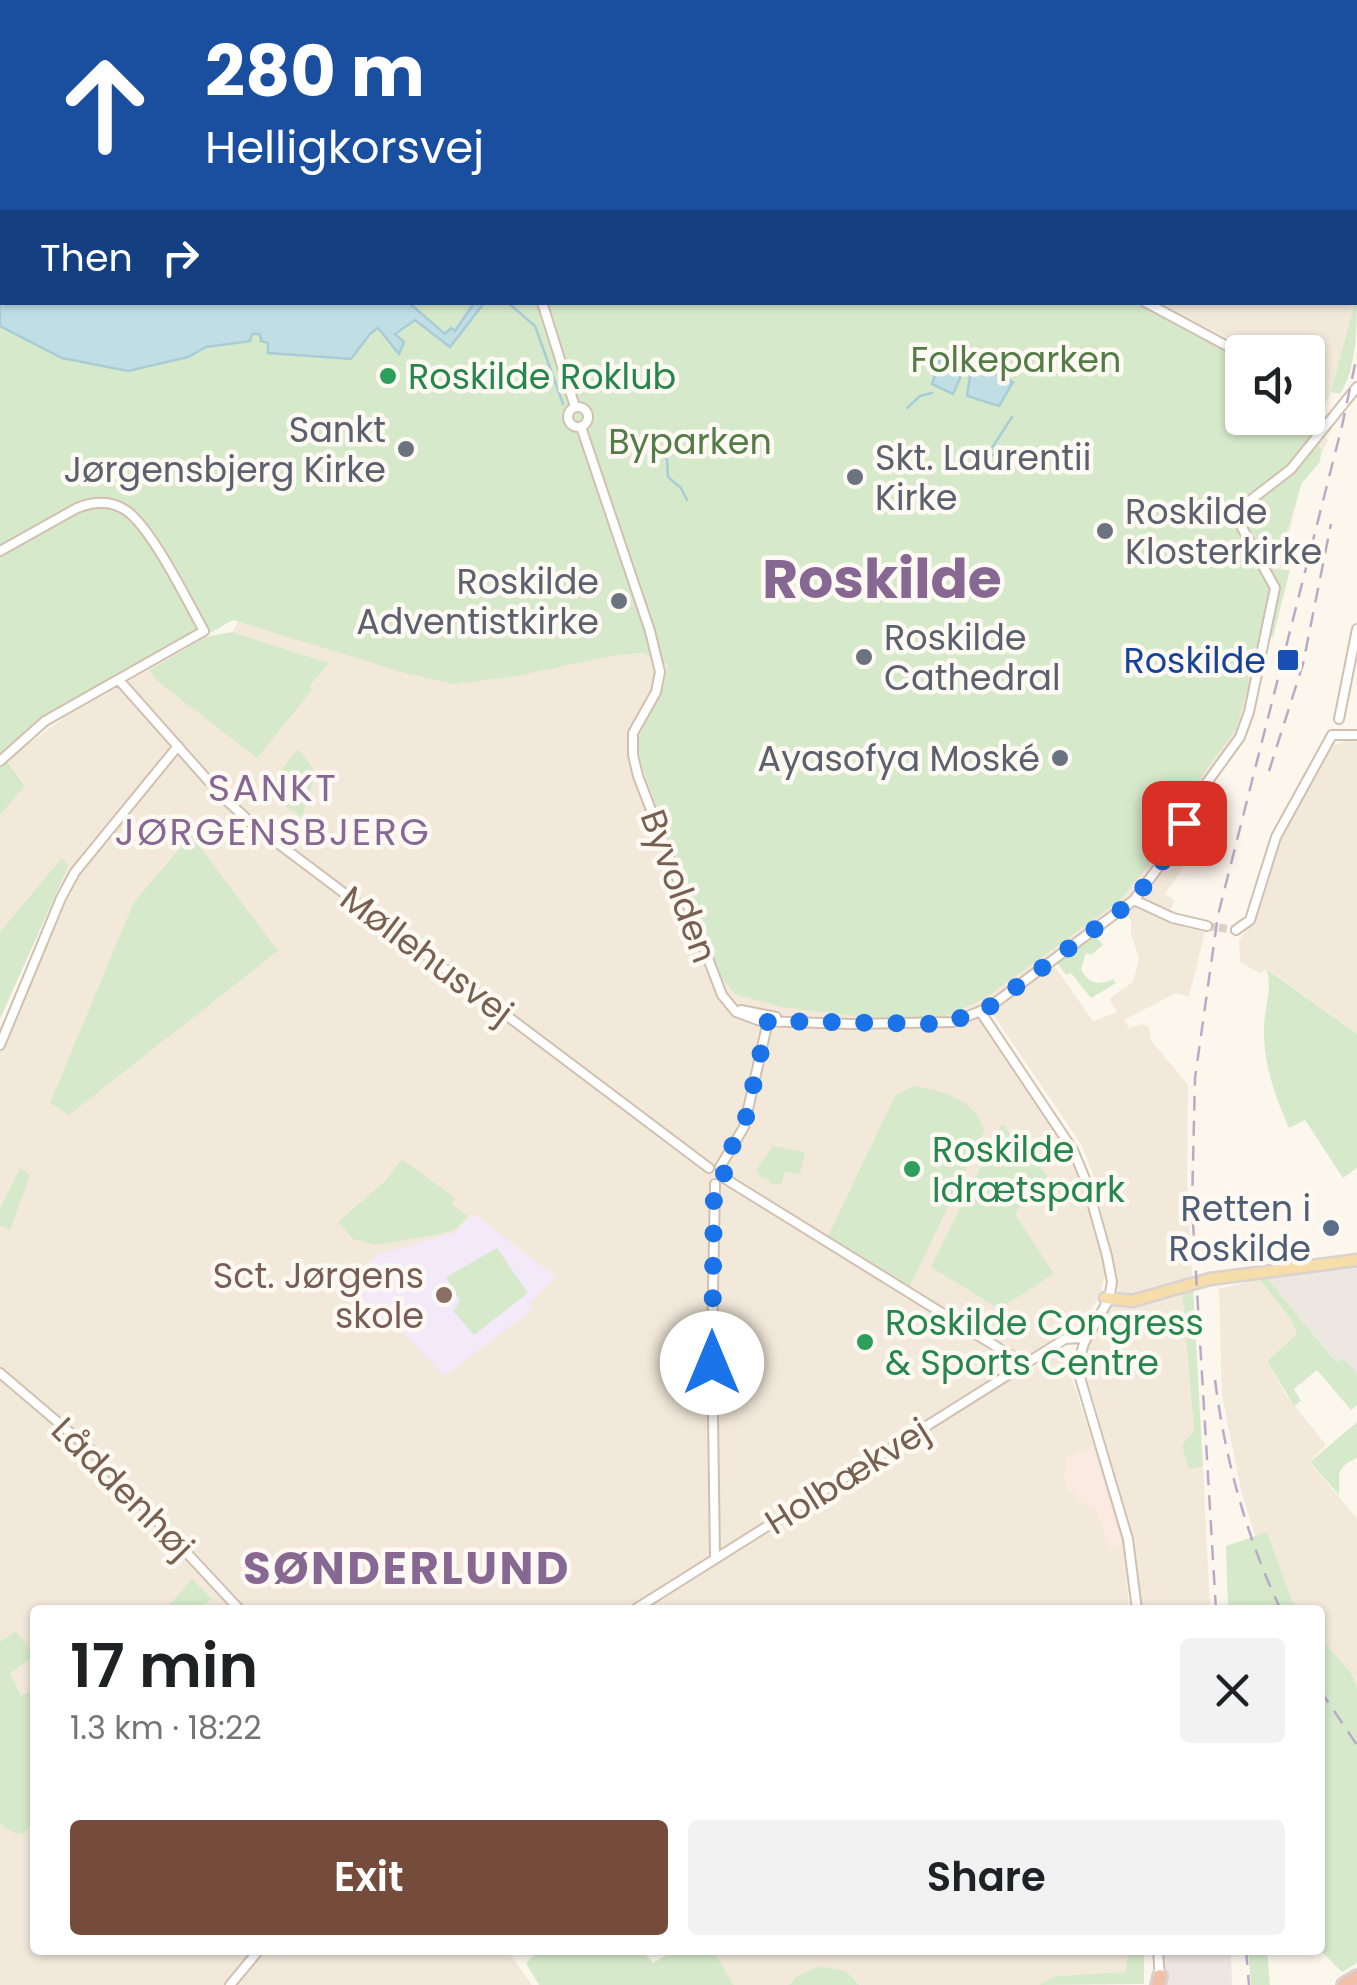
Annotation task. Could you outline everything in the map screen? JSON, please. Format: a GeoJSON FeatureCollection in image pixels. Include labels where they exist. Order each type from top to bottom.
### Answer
{"type":"FeatureCollection","features":[{"type":"Feature","properties":{"kind":"highway"},"geometry":{"type":"LineString","coordinates":[[1344,1985],[1357,1978]]}},
{"type":"Feature","properties":{"kind":"main road"},"geometry":{"type":"LineString","coordinates":[[1107,1298],[1132,1301],[1210,1278],[1357,1257]]}},
{"type":"Feature","properties":{"kind":"street"},"geometry":{"type":"LineString","coordinates":[[543,305],[575,407]]}},
{"type":"Feature","properties":{"kind":"street"},"geometry":{"type":"LineString","coordinates":[[1151,305],[1225,345]]}},
{"type":"Feature","properties":{"kind":"street"},"geometry":{"type":"LineString","coordinates":[[720,1167],[744,1126],[769,1019],[942,1024],[980,1011],[1134,900],[1174,846],[1190,806],[1243,732],[1275,588],[1234,515],[1291,470],[1357,387]]}},
{"type":"Feature","properties":{"kind":"street"},"geometry":{"type":"LineString","coordinates":[[575,407],[588,413],[588,422],[581,427],[574,427],[568,419],[568,413],[575,407]]}},
{"type":"Feature","properties":{"kind":"street","name":"Byvolden"},"geometry":{"type":"LineString","coordinates":[[581,427],[659,662],[659,683],[633,733],[638,776],[722,995],[736,1012],[769,1019]]}},
{"type":"Feature","properties":{"kind":"street"},"geometry":{"type":"LineString","coordinates":[[0,551],[77,508],[90,503],[116,505],[141,524],[204,631],[36,728],[0,761]]}},
{"type":"Feature","properties":{"kind":"street"},"geometry":{"type":"LineString","coordinates":[[1236,930],[1250,920],[1276,837],[1332,736],[1343,726],[1357,629]]}},
{"type":"Feature","properties":{"kind":"street","name":"Møllehusvej"},"geometry":{"type":"LineString","coordinates":[[119,680],[220,794],[256,828],[709,1168]]}},
{"type":"Feature","properties":{"kind":"street"},"geometry":{"type":"LineString","coordinates":[[1332,736],[1329,724],[1357,733]]}},
{"type":"Feature","properties":{"kind":"street"},"geometry":{"type":"LineString","coordinates":[[0,1045],[74,872],[178,746]]}},
{"type":"Feature","properties":{"kind":"street"},"geometry":{"type":"LineString","coordinates":[[1134,900],[1173,918],[1207,926]]}},
{"type":"Feature","properties":{"kind":"street"},"geometry":{"type":"LineString","coordinates":[[980,1011],[1073,1150],[1086,1181],[1112,1275],[1107,1298],[1081,1342],[1077,1368],[1128,1539],[1135,1605]]}},
{"type":"Feature","properties":{"kind":"street"},"geometry":{"type":"LineString","coordinates":[[715,1184],[707,1178],[709,1168],[720,1167]]}},
{"type":"Feature","properties":{"kind":"street"},"geometry":{"type":"LineString","coordinates":[[720,1167],[724,1178]]}},
{"type":"Feature","properties":{"kind":"street"},"geometry":{"type":"LineString","coordinates":[[715,1184],[724,1178]]}},
{"type":"Feature","properties":{"kind":"street"},"geometry":{"type":"LineString","coordinates":[[724,1178],[1014,1358],[1020,1368]]}},
{"type":"Feature","properties":{"kind":"street"},"geometry":{"type":"LineString","coordinates":[[715,1184],[712,1346],[716,1557]]}},
{"type":"Feature","properties":{"kind":"street","name":"Holbækvej"},"geometry":{"type":"LineString","coordinates":[[642,1605],[1071,1336],[1081,1342]]}},
{"type":"Feature","properties":{"kind":"street","name":"Låddenhøj"},"geometry":{"type":"LineString","coordinates":[[0,1373],[93,1452],[235,1605]]}},
{"type":"Feature","properties":{"kind":"street"},"geometry":{"type":"LineString","coordinates":[[230,1985],[256,1955]]}},
{"type":"Feature","properties":{"kind":"street"},"geometry":{"type":"LineString","coordinates":[[1156,1955],[1158,1983]]}},
{"type":"Feature","properties":{"kind":"shaded area"},"geometry":{"type":"Polygon","coordinates":[[[1159,305],[1354,305],[1325,405],[1325,335],[1225,337],[1159,305]]]}},
{"type":"Feature","properties":{"kind":"shaded area"},"geometry":{"type":"Polygon","coordinates":[[[1225,421],[1225,435],[1324,435],[1328,440],[1318,462],[1302,479],[1245,721],[1183,821],[1197,826],[1183,867],[1165,894],[1175,901],[1163,921],[1206,928],[1189,997],[1176,993],[1124,1020],[1129,1028],[1142,1024],[1149,1027],[1151,1040],[1188,1085],[1187,1181],[1193,1287],[1182,1291],[1194,1431],[1203,1466],[1210,1605],[1141,1605],[1134,1538],[1086,1375],[1088,1347],[1118,1292],[1093,1174],[1081,1144],[990,1010],[1053,964],[1093,1021],[1117,1012],[1109,999],[1133,982],[1139,959],[1131,920],[1119,906],[983,1008],[984,1020],[1070,1151],[1102,1254],[1105,1275],[1100,1295],[1080,1328],[1019,1357],[1028,1371],[1063,1350],[1124,1540],[1129,1605],[30,1605],[30,1955],[511,1955],[532,1985],[0,1985],[0,1029],[69,865],[62,859],[0,932],[0,815],[25,785],[6,760],[65,717],[149,670],[257,758],[328,663],[232,632],[245,611],[1225,421]]]}},
{"type":"Feature","properties":{"kind":"shaded area"},"geometry":{"type":"Polygon","coordinates":[[[1357,740],[1357,1034],[1267,969],[1259,973],[1240,962],[1239,940],[1250,926],[1282,831],[1334,745],[1357,740]]]}},
{"type":"Feature","properties":{"kind":"shaded area","name":"Sct. Jørgens skole"},"geometry":{"type":"Polygon","coordinates":[[[474,1214],[556,1277],[530,1302],[532,1310],[444,1376],[394,1323],[385,1330],[342,1287],[379,1254],[454,1233],[474,1214]]]}},
{"type":"Feature","properties":{"kind":"shaded area"},"geometry":{"type":"Polygon","coordinates":[[[1357,1264],[1355,1373],[1337,1363],[1267,1278],[1357,1264]]]}},
{"type":"Feature","properties":{"kind":"shaded area"},"geometry":{"type":"Polygon","coordinates":[[[1259,1279],[1290,1318],[1297,1334],[1267,1361],[1286,1395],[1326,1445],[1309,1462],[1357,1518],[1357,1687],[1351,1673],[1325,1643],[1325,1605],[1296,1605],[1267,1532],[1255,1536],[1241,1490],[1222,1395],[1219,1289],[1259,1279]]]}},
{"type":"Feature","properties":{"kind":"shaded area"},"geometry":{"type":"Polygon","coordinates":[[[1093,1448],[1122,1544],[1110,1549],[1096,1509],[1069,1492],[1064,1476],[1066,1457],[1093,1448]]]}},
{"type":"Feature","properties":{"kind":"shaded area"},"geometry":{"type":"Polygon","coordinates":[[[716,1955],[1128,1955],[1125,1972],[1056,1976],[1039,1985],[734,1985],[716,1955]]]}},
{"type":"Feature","properties":{"kind":"shaded area"},"geometry":{"type":"Polygon","coordinates":[[[1163,1955],[1231,1955],[1232,1985],[1165,1985],[1163,1955]]]}},
{"type":"Feature","properties":{"kind":"green space"},"geometry":{"type":"Polygon","coordinates":[[[0,305],[1144,305],[1225,348],[1225,435],[1315,435],[1321,450],[1320,462],[1302,483],[1275,569],[1290,570],[1273,637],[1263,636],[1236,729],[1176,812],[1172,837],[1119,901],[984,999],[932,1022],[781,1007],[735,994],[720,976],[643,770],[637,740],[663,689],[668,664],[643,653],[454,684],[405,673],[233,620],[27,738],[6,760],[25,786],[0,815],[0,305]]]}},
{"type":"Feature","properties":{"kind":"green space"},"geometry":{"type":"Polygon","coordinates":[[[1357,305],[1353,359],[1346,384],[1340,394],[1331,392],[1357,305]]]}},
{"type":"Feature","properties":{"kind":"green space"},"geometry":{"type":"Polygon","coordinates":[[[232,632],[329,663],[257,758],[157,681],[149,670],[206,637],[232,632]]]}},
{"type":"Feature","properties":{"kind":"green space"},"geometry":{"type":"Polygon","coordinates":[[[298,749],[316,772],[302,817],[275,799],[283,788],[274,779],[298,749]]]}},
{"type":"Feature","properties":{"kind":"green space"},"geometry":{"type":"Polygon","coordinates":[[[191,835],[278,951],[69,1115],[50,1103],[134,902],[191,835]]]}},
{"type":"Feature","properties":{"kind":"green space"},"geometry":{"type":"Polygon","coordinates":[[[62,858],[69,865],[0,1019],[0,932],[62,858]]]}},
{"type":"Feature","properties":{"kind":"green space"},"geometry":{"type":"Polygon","coordinates":[[[1105,925],[1107,928],[1096,937],[1103,945],[1091,955],[1086,953],[1081,969],[1095,982],[1113,979],[1116,983],[1091,998],[1071,973],[1066,975],[1057,963],[1105,925]]]}},
{"type":"Feature","properties":{"kind":"green space"},"geometry":{"type":"Polygon","coordinates":[[[1266,969],[1357,1034],[1357,1168],[1343,1178],[1305,1120],[1289,1128],[1279,1103],[1265,1052],[1269,983],[1266,969]]]}},
{"type":"Feature","properties":{"kind":"green space","name":"Roskilde Idrætspark"},"geometry":{"type":"Polygon","coordinates":[[[913,1086],[935,1090],[966,1104],[984,1131],[910,1286],[828,1236],[895,1096],[913,1086]]]}},
{"type":"Feature","properties":{"kind":"green space","name":"Roskilde Idrætspark"},"geometry":{"type":"Polygon","coordinates":[[[1002,1124],[1048,1176],[1015,1214],[1054,1274],[999,1309],[931,1267],[1002,1124]]]}},
{"type":"Feature","properties":{"kind":"green space"},"geometry":{"type":"Polygon","coordinates":[[[773,1146],[805,1152],[800,1174],[785,1172],[781,1185],[769,1183],[769,1179],[755,1172],[773,1146]]]}},
{"type":"Feature","properties":{"kind":"green space"},"geometry":{"type":"Polygon","coordinates":[[[402,1159],[455,1198],[452,1204],[468,1216],[456,1229],[440,1234],[375,1245],[353,1239],[338,1222],[386,1180],[402,1159]]]}},
{"type":"Feature","properties":{"kind":"green space"},"geometry":{"type":"Polygon","coordinates":[[[20,1168],[30,1175],[10,1230],[0,1225],[0,1209],[20,1168]]]}},
{"type":"Feature","properties":{"kind":"green space"},"geometry":{"type":"Polygon","coordinates":[[[497,1248],[528,1293],[474,1335],[453,1311],[460,1301],[446,1277],[497,1248]]]}},
{"type":"Feature","properties":{"kind":"green space"},"geometry":{"type":"Polygon","coordinates":[[[1267,1278],[1336,1362],[1344,1359],[1357,1373],[1357,1405],[1351,1410],[1317,1370],[1294,1389],[1301,1401],[1294,1406],[1267,1361],[1297,1334],[1290,1318],[1259,1279],[1267,1278]]]}},
{"type":"Feature","properties":{"kind":"green space"},"geometry":{"type":"Polygon","coordinates":[[[1193,1287],[1203,1466],[1189,1469],[1182,1445],[1194,1431],[1182,1291],[1193,1287]]]}},
{"type":"Feature","properties":{"kind":"green space"},"geometry":{"type":"Polygon","coordinates":[[[1357,1422],[1357,1458],[1341,1469],[1339,1495],[1310,1462],[1357,1422]]]}},
{"type":"Feature","properties":{"kind":"green space"},"geometry":{"type":"Polygon","coordinates":[[[1267,1532],[1296,1605],[1228,1605],[1226,1546],[1267,1532]]]}},
{"type":"Feature","properties":{"kind":"green space"},"geometry":{"type":"Polygon","coordinates":[[[192,1579],[212,1599],[204,1605],[169,1605],[192,1579]]]}},
{"type":"Feature","properties":{"kind":"green space"},"geometry":{"type":"Polygon","coordinates":[[[16,1631],[30,1649],[30,1659],[10,1673],[21,1696],[30,1691],[30,1825],[24,1834],[0,1824],[0,1642],[16,1631]]]}},
{"type":"Feature","properties":{"kind":"green space"},"geometry":{"type":"Polygon","coordinates":[[[1325,1643],[1351,1673],[1357,1687],[1357,1963],[1342,1972],[1325,1955],[1325,1643]]]}},
{"type":"Feature","properties":{"kind":"green space"},"geometry":{"type":"Polygon","coordinates":[[[534,1955],[646,1955],[653,1963],[667,1955],[716,1955],[734,1985],[539,1985],[526,1963],[534,1955]]]}},
{"type":"Feature","properties":{"kind":"green space"},"geometry":{"type":"Polygon","coordinates":[[[1128,1955],[1144,1955],[1144,1984],[1039,1985],[1056,1976],[1125,1972],[1128,1955]]]}},
{"type":"Feature","properties":{"kind":"green space"},"geometry":{"type":"Polygon","coordinates":[[[1248,1955],[1267,1955],[1270,1985],[1251,1985],[1248,1955]]]}},
{"type":"Feature","properties":{"kind":"green space"},"geometry":{"type":"Polygon","coordinates":[[[819,1966],[846,1971],[859,1985],[789,1985],[796,1977],[819,1966]]]}},
{"type":"Feature","properties":{"kind":"water"},"geometry":{"type":"Polygon","coordinates":[[[0,305],[411,305],[445,334],[451,328],[455,331],[473,305],[482,305],[450,347],[415,320],[395,334],[404,342],[399,354],[378,328],[351,359],[268,353],[268,343],[261,341],[260,334],[252,334],[250,341],[206,347],[188,357],[128,371],[62,358],[0,326],[0,305]]]}},
{"type":"Feature","properties":{"kind":"water"},"geometry":{"type":"Polygon","coordinates":[[[949,354],[959,357],[965,367],[953,394],[932,384],[940,359],[949,354]]]}},
{"type":"Feature","properties":{"kind":"water"},"geometry":{"type":"Polygon","coordinates":[[[982,367],[1013,382],[999,406],[967,396],[970,376],[982,367]]]}},
{"type":"Feature","properties":{"kind":"waterway"},"geometry":{"type":"LineString","coordinates":[[510,305],[535,326],[563,404]]}},
{"type":"Feature","properties":{"kind":"waterway"},"geometry":{"type":"LineString","coordinates":[[907,408],[920,396],[932,393]]}},
{"type":"Feature","properties":{"kind":"waterway"},"geometry":{"type":"LineString","coordinates":[[1010,460],[988,454],[1012,417]]}},
{"type":"Feature","properties":{"kind":"waterway"},"geometry":{"type":"LineString","coordinates":[[633,430],[651,452],[667,459],[668,477],[681,488],[687,500]]}},
{"type":"Feature","properties":{"kind":"tunnel"},"geometry":{"type":"LineString","coordinates":[[1207,926],[1236,930]]}},
{"type":"Feature","properties":{"kind":"railway"},"geometry":{"type":"LineString","coordinates":[[1216,1605],[1192,1206],[1195,1078],[1218,915],[1357,355]]}},
{"type":"Feature","properties":{"kind":"railway"},"geometry":{"type":"LineString","coordinates":[[1269,771],[1303,664],[1331,524]]}},
{"type":"Feature","properties":{"kind":"railway"},"geometry":{"type":"LineString","coordinates":[[1215,1380],[1239,1498],[1279,1605]]}},
{"type":"Feature","properties":{"kind":"railway"},"geometry":{"type":"LineString","coordinates":[[1325,1697],[1357,1745]]}},
{"type":"Feature","properties":{"kind":"railway"},"geometry":{"type":"LineString","coordinates":[[1246,1955],[1249,1985]]}},
{"type":"Feature","properties":{"kind":"place","name":"Roskilde Roklub"},"geometry":{"type":"Point","coordinates":[388,376]}},
{"type":"Feature","properties":{"kind":"place","name":"Sankt Jørgensbjerg Kirke"},"geometry":{"type":"Point","coordinates":[406,449]}},
{"type":"Feature","properties":{"kind":"place","name":"Skt. Laurentii Kirke"},"geometry":{"type":"Point","coordinates":[855,477]}},
{"type":"Feature","properties":{"kind":"place","name":"Roskilde Klosterkirke"},"geometry":{"type":"Point","coordinates":[1105,531]}},
{"type":"Feature","properties":{"kind":"place","name":"Roskilde Adventistkirke"},"geometry":{"type":"Point","coordinates":[619,601]}},
{"type":"Feature","properties":{"kind":"place","name":"Roskilde Cathedral"},"geometry":{"type":"Point","coordinates":[864,657]}},
{"type":"Feature","properties":{"kind":"place","name":"Roskilde"},"geometry":{"type":"Point","coordinates":[1288,660]}},
{"type":"Feature","properties":{"kind":"place","name":"Ayasofya Moské"},"geometry":{"type":"Point","coordinates":[1060,758]}},
{"type":"Feature","properties":{"kind":"place","name":"Roskilde Idrætspark"},"geometry":{"type":"Point","coordinates":[912,1169]}},
{"type":"Feature","properties":{"kind":"place","name":"Retten i Roskilde"},"geometry":{"type":"Point","coordinates":[1331,1228]}},
{"type":"Feature","properties":{"kind":"place","name":"Sct. Jørgens skole"},"geometry":{"type":"Point","coordinates":[444,1295]}},
{"type":"Feature","properties":{"kind":"place","name":"Roskilde Congress & Sports Centre"},"geometry":{"type":"Point","coordinates":[865,1342]}},
{"type":"Feature","properties":{"kind":"district","name":"Roskilde"},"geometry":{"type":"Point","coordinates":[882,578]}},
{"type":"Feature","properties":{"kind":"district","name":"SANKT JØRGENSBJERG"},"geometry":{"type":"Point","coordinates":[273,809]}},
{"type":"Feature","properties":{"kind":"district","name":"SØNDERLUND"},"geometry":{"type":"Point","coordinates":[407,1568]}},
{"type":"Feature","properties":{"kind":"route"},"geometry":{"type":"LineString","coordinates":[[712,1363],[714,1188],[724,1180],[720,1167],[744,1126],[768,1021],[942,1024],[985,1010],[1134,900],[1174,846],[1184,823]]}},
{"type":"Feature","properties":{"kind":"park label","name":"Folkeparken"},"geometry":{"type":"Point","coordinates":[1016,359]}},
{"type":"Feature","properties":{"kind":"park label","name":"Byparken"},"geometry":{"type":"Point","coordinates":[690,441]}}]}
